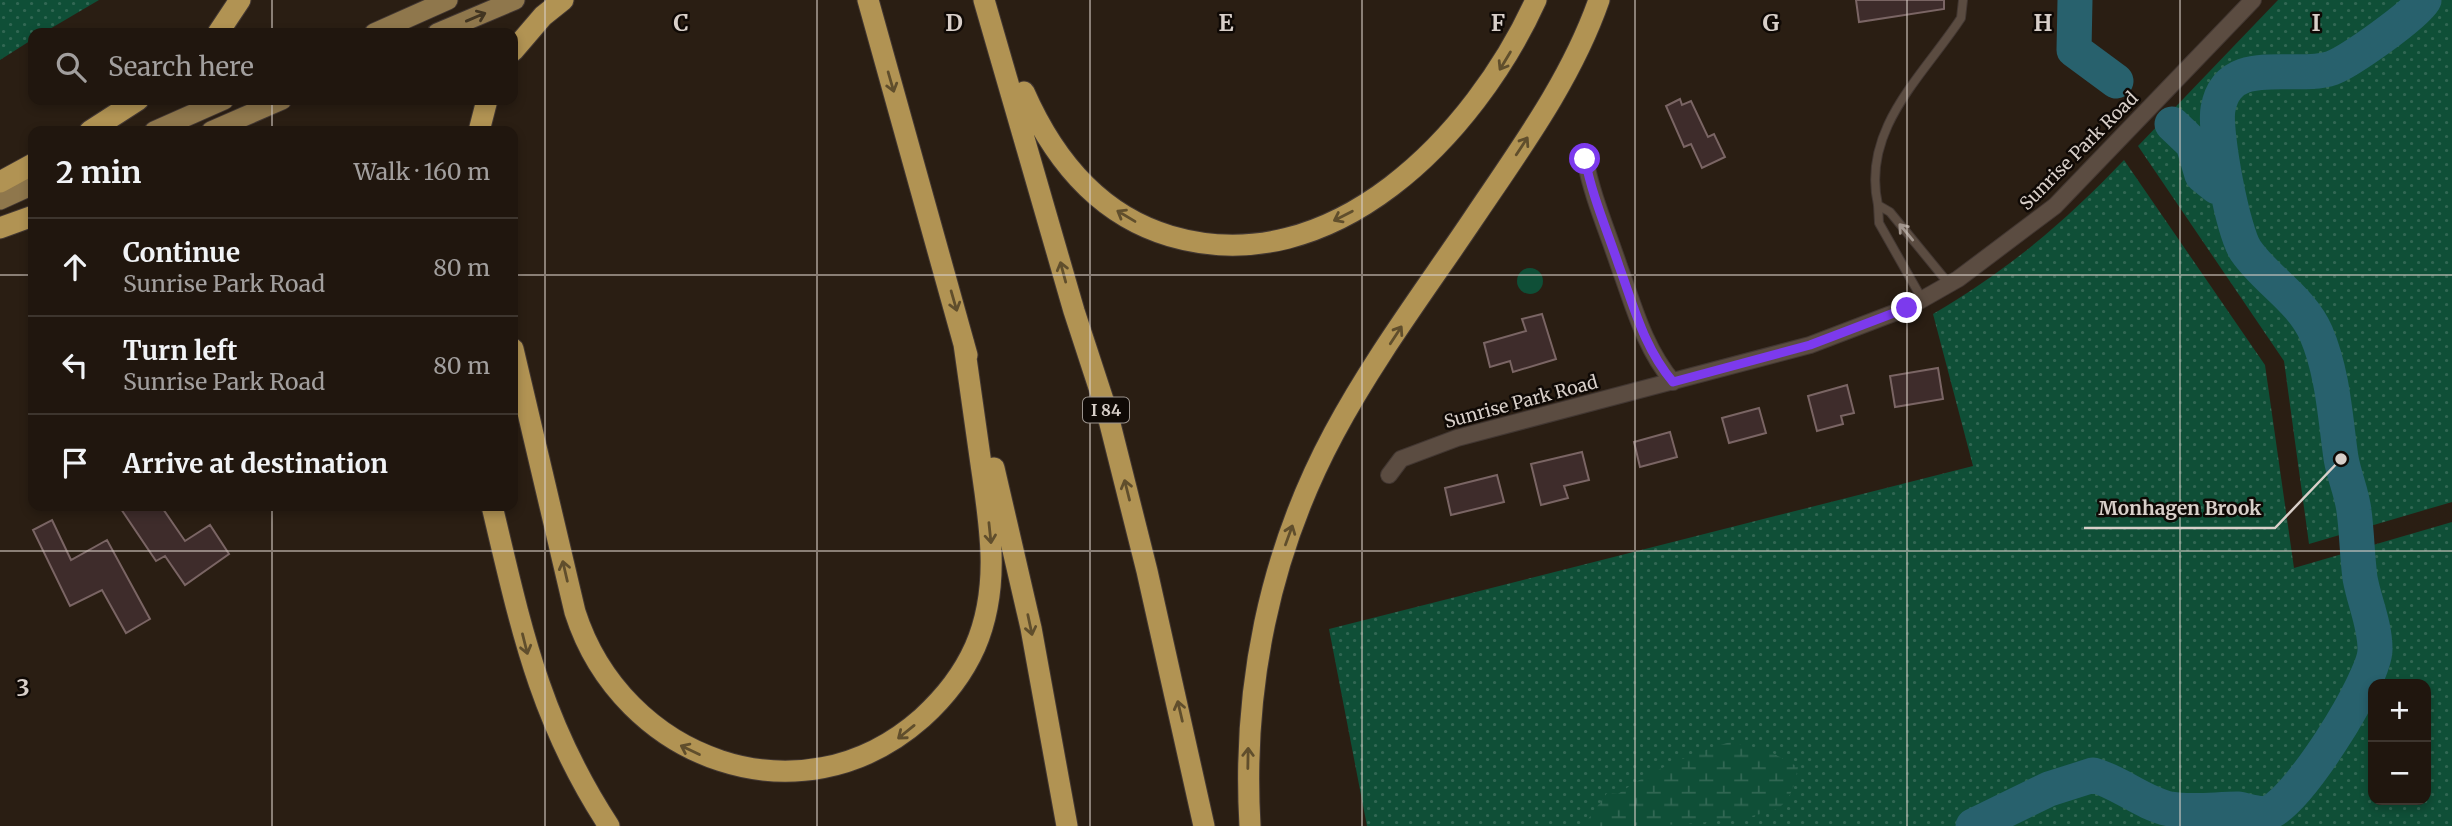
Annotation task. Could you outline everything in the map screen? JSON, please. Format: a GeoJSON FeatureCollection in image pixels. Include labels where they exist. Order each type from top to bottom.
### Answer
{"type":"FeatureCollection","features":[{"type":"Feature","properties":{"kind":"highway"},"geometry":{"type":"LineString","coordinates":[[221,28],[240,0]]}},
{"type":"Feature","properties":{"kind":"highway"},"geometry":{"type":"LineString","coordinates":[[518,45],[543,16],[563,0]]}},
{"type":"Feature","properties":{"kind":"highway"},"geometry":{"type":"LineString","coordinates":[[868,0],[964,344],[1031,628],[1067,826]]}},
{"type":"Feature","properties":{"kind":"highway"},"geometry":{"type":"LineString","coordinates":[[984,0],[1037,122],[1056,153],[1079,180],[1106,204],[1151,230],[1198,243],[1236,246],[1289,238],[1325,225],[1359,208],[1402,178],[1451,134],[1476,104],[1520,35],[1536,0]]}},
{"type":"Feature","properties":{"kind":"highway","name":"I 84"},"geometry":{"type":"LineString","coordinates":[[984,0],[1107,412],[1147,570],[1204,826]]}},
{"type":"Feature","properties":{"kind":"highway"},"geometry":{"type":"LineString","coordinates":[[1250,826],[1248,750],[1255,670],[1271,596],[1297,512],[1356,394],[1563,82],[1599,0]]}},
{"type":"Feature","properties":{"kind":"highway"},"geometry":{"type":"LineString","coordinates":[[98,126],[130,105]]}},
{"type":"Feature","properties":{"kind":"highway"},"geometry":{"type":"LineString","coordinates":[[480,126],[486,105]]}},
{"type":"Feature","properties":{"kind":"highway"},"geometry":{"type":"LineString","coordinates":[[0,183],[28,167]]}},
{"type":"Feature","properties":{"kind":"highway"},"geometry":{"type":"LineString","coordinates":[[0,228],[28,216]]}},
{"type":"Feature","properties":{"kind":"highway"},"geometry":{"type":"LineString","coordinates":[[518,370],[575,612],[584,642],[604,675],[642,718],[688,750],[726,764],[782,772],[847,762],[895,740],[939,702],[960,676],[975,646],[986,612],[993,575],[992,538],[964,344]]}},
{"type":"Feature","properties":{"kind":"highway"},"geometry":{"type":"LineString","coordinates":[[493,511],[527,652],[541,695],[573,767],[609,826]]}},
{"type":"Feature","properties":{"kind":"main road"},"geometry":{"type":"LineString","coordinates":[[385,28],[448,0]]}},
{"type":"Feature","properties":{"kind":"main road"},"geometry":{"type":"LineString","coordinates":[[450,28],[515,0]]}},
{"type":"Feature","properties":{"kind":"main road"},"geometry":{"type":"LineString","coordinates":[[164,126],[213,105]]}},
{"type":"Feature","properties":{"kind":"main road"},"geometry":{"type":"LineString","coordinates":[[222,126],[271,105]]}},
{"type":"Feature","properties":{"kind":"main road"},"geometry":{"type":"LineString","coordinates":[[0,200],[28,187]]}},
{"type":"Feature","properties":{"kind":"street","name":"Sunrise Park Road"},"geometry":{"type":"LineString","coordinates":[[1389,475],[1401,459],[1457,438],[1810,345],[1863,327],[1922,299],[2006,245],[2055,206],[2253,0]]}},
{"type":"Feature","properties":{"kind":"street"},"geometry":{"type":"LineString","coordinates":[[1585,159],[1590,188],[1640,327],[1655,361],[1673,382]]}},
{"type":"Feature","properties":{"kind":"lane"},"geometry":{"type":"LineString","coordinates":[[1922,299],[1879,223],[1873,182],[1880,143],[1893,112],[1961,18],[1963,0]]}},
{"type":"Feature","properties":{"kind":"lane"},"geometry":{"type":"LineString","coordinates":[[1878,205],[1890,212],[1949,284]]}},
{"type":"Feature","properties":{"kind":"green space"},"geometry":{"type":"Polygon","coordinates":[[[0,0],[99,0],[51,28],[28,28],[28,42],[0,60],[0,0]]]}},
{"type":"Feature","properties":{"kind":"green space"},"geometry":{"type":"Polygon","coordinates":[[[2278,0],[2452,0],[2452,502],[2309,544],[2284,361],[2138,146],[2278,0]]]}},
{"type":"Feature","properties":{"kind":"green space"},"geometry":{"type":"Polygon","coordinates":[[[2124,160],[2265,365],[2294,568],[2452,522],[2452,826],[1367,826],[1329,629],[1973,466],[1933,314],[2011,262],[2058,224],[2124,160]]]}},
{"type":"Feature","properties":{"kind":"green space"},"geometry":{"type":"Polygon","coordinates":[[[1530,268],[1540,271],[1543,281],[1540,291],[1530,294],[1520,291],[1517,281],[1520,271],[1530,268]]]}},
{"type":"Feature","properties":{"kind":"green space"},"geometry":{"type":"Polygon","coordinates":[[[1730,742],[1767,750],[1798,767],[1792,790],[1786,801],[1777,809],[1758,815],[1710,822],[1583,826],[1607,793],[1618,794],[1644,777],[1672,764],[1730,742]]]}},
{"type":"Feature","properties":{"kind":"building"},"geometry":{"type":"Polygon","coordinates":[[[1856,0],[1944,0],[1944,9],[1859,22],[1856,0]]]}},
{"type":"Feature","properties":{"kind":"building"},"geometry":{"type":"Polygon","coordinates":[[[1680,99],[1682,105],[1691,101],[1708,137],[1714,134],[1725,157],[1702,168],[1691,144],[1684,147],[1666,106],[1680,99]]]}},
{"type":"Feature","properties":{"kind":"building"},"geometry":{"type":"Polygon","coordinates":[[[1542,314],[1556,359],[1513,372],[1510,361],[1490,367],[1484,343],[1526,331],[1522,319],[1542,314]]]}},
{"type":"Feature","properties":{"kind":"building"},"geometry":{"type":"Polygon","coordinates":[[[1938,368],[1943,399],[1895,407],[1890,376],[1938,368]]]}},
{"type":"Feature","properties":{"kind":"building"},"geometry":{"type":"Polygon","coordinates":[[[1847,385],[1854,413],[1841,416],[1843,424],[1817,431],[1808,396],[1847,385]]]}},
{"type":"Feature","properties":{"kind":"building"},"geometry":{"type":"Polygon","coordinates":[[[1759,408],[1766,433],[1729,443],[1722,418],[1759,408]]]}},
{"type":"Feature","properties":{"kind":"building"},"geometry":{"type":"Polygon","coordinates":[[[1670,432],[1677,457],[1640,467],[1634,442],[1670,432]]]}},
{"type":"Feature","properties":{"kind":"building"},"geometry":{"type":"Polygon","coordinates":[[[1582,452],[1589,480],[1564,486],[1568,498],[1541,505],[1531,464],[1582,452]]]}},
{"type":"Feature","properties":{"kind":"building"},"geometry":{"type":"Polygon","coordinates":[[[1497,475],[1504,502],[1451,515],[1445,488],[1497,475]]]}},
{"type":"Feature","properties":{"kind":"building"},"geometry":{"type":"Polygon","coordinates":[[[122,511],[164,511],[185,541],[210,525],[229,554],[185,585],[165,556],[156,561],[122,511]]]}},
{"type":"Feature","properties":{"kind":"building"},"geometry":{"type":"Polygon","coordinates":[[[52,520],[71,560],[107,540],[150,619],[126,633],[102,590],[70,606],[33,530],[52,520]]]}},
{"type":"Feature","properties":{"kind":"waterway"},"geometry":{"type":"LineString","coordinates":[[2075,0],[2074,50],[2116,81]]}},
{"type":"Feature","properties":{"kind":"waterway"},"geometry":{"type":"LineString","coordinates":[[1973,826],[2049,789],[2093,775],[2170,809],[2237,809],[2267,813],[2280,805],[2296,789],[2349,712],[2372,664],[2375,640],[2360,578],[2353,504],[2341,458],[2330,379],[2322,348],[2310,321],[2293,300],[2254,262],[2241,241],[2230,204],[2222,159],[2218,109],[2224,91],[2235,80],[2248,74],[2332,68],[2381,37],[2424,0]]}},
{"type":"Feature","properties":{"kind":"waterway"},"geometry":{"type":"LineString","coordinates":[[2172,124],[2193,144],[2202,175],[2217,187]]}},
{"type":"Feature","properties":{"kind":"place","name":"Monhagen Brook"},"geometry":{"type":"Point","coordinates":[2341,459]}},
{"type":"Feature","properties":{"kind":"route"},"geometry":{"type":"LineString","coordinates":[[1585,159],[1590,188],[1640,327],[1655,361],[1673,382],[1810,345],[1907,308]]}}]}
